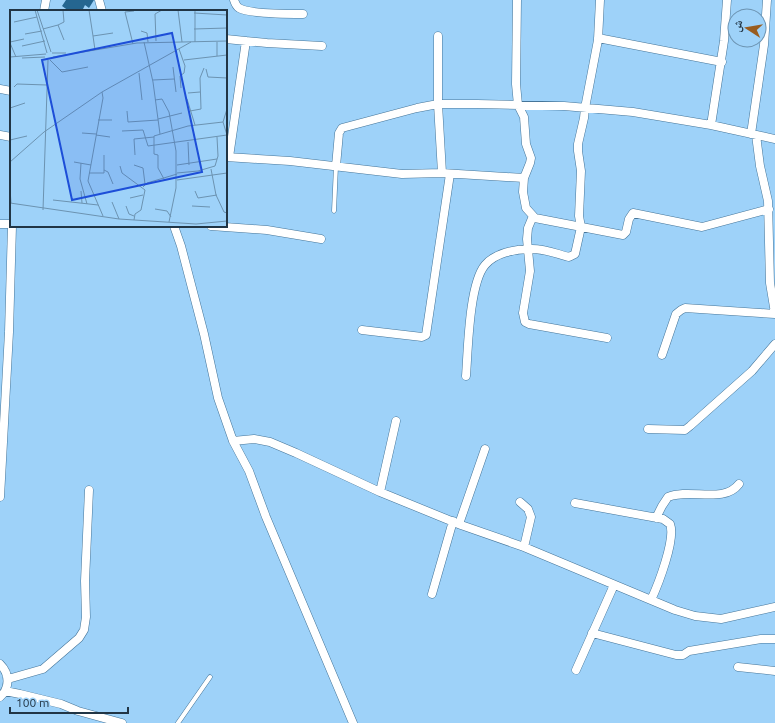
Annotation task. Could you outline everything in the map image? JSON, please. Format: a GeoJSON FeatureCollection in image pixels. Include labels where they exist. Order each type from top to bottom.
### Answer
{"type":"FeatureCollection","features":[{"type":"Feature","properties":{"kind":"street"},"geometry":{"type":"LineString","coordinates":[[44,10],[46,0]]}},
{"type":"Feature","properties":{"kind":"street"},"geometry":{"type":"LineString","coordinates":[[99,0],[102,10]]}},
{"type":"Feature","properties":{"kind":"street"},"geometry":{"type":"LineString","coordinates":[[234,0],[240,9],[248,11],[273,14],[303,14]]}},
{"type":"Feature","properties":{"kind":"street"},"geometry":{"type":"LineString","coordinates":[[517,0],[516,84],[518,105],[524,117],[526,144],[531,158],[524,178],[523,192],[524,203],[528,211],[533,216],[581,227],[623,234],[626,232],[629,219],[633,213],[702,227],[769,209]]}},
{"type":"Feature","properties":{"kind":"street"},"geometry":{"type":"LineString","coordinates":[[466,376],[473,297],[476,283],[486,265],[500,255],[514,250],[538,249],[569,257],[575,254],[581,227],[579,216],[581,171],[578,144],[598,38],[600,0]]}},
{"type":"Feature","properties":{"kind":"street"},"geometry":{"type":"LineString","coordinates":[[711,125],[722,62],[727,0]]}},
{"type":"Feature","properties":{"kind":"street"},"geometry":{"type":"LineString","coordinates":[[662,355],[676,314],[685,308],[775,314],[770,283],[769,209],[753,134],[764,44],[767,0]]}},
{"type":"Feature","properties":{"kind":"street"},"geometry":{"type":"LineString","coordinates":[[362,330],[422,336],[426,335],[446,173],[438,104],[438,36]]}},
{"type":"Feature","properties":{"kind":"street"},"geometry":{"type":"LineString","coordinates":[[598,38],[722,62]]}},
{"type":"Feature","properties":{"kind":"street"},"geometry":{"type":"LineString","coordinates":[[227,39],[322,46]]}},
{"type":"Feature","properties":{"kind":"street"},"geometry":{"type":"LineString","coordinates":[[246,41],[227,157],[290,161],[402,174],[446,173],[524,178]]}},
{"type":"Feature","properties":{"kind":"street"},"geometry":{"type":"LineString","coordinates":[[0,89],[10,91]]}},
{"type":"Feature","properties":{"kind":"street"},"geometry":{"type":"LineString","coordinates":[[336,166],[339,133],[342,128],[417,108],[438,104],[518,105],[633,112],[711,125],[775,138]]}},
{"type":"Feature","properties":{"kind":"street"},"geometry":{"type":"LineString","coordinates":[[0,135],[10,137]]}},
{"type":"Feature","properties":{"kind":"street"},"geometry":{"type":"LineString","coordinates":[[533,216],[528,228],[527,249],[530,271],[523,313],[525,322],[607,338]]}},
{"type":"Feature","properties":{"kind":"street"},"geometry":{"type":"LineString","coordinates":[[0,224],[10,225]]}},
{"type":"Feature","properties":{"kind":"street"},"geometry":{"type":"LineString","coordinates":[[0,497],[3,463],[1,429],[8,348],[12,227]]}},
{"type":"Feature","properties":{"kind":"street"},"geometry":{"type":"LineString","coordinates":[[174,227],[181,246],[204,334],[218,398],[233,441],[249,471],[266,517],[353,723]]}},
{"type":"Feature","properties":{"kind":"street"},"geometry":{"type":"LineString","coordinates":[[225,227],[267,230],[321,239]]}},
{"type":"Feature","properties":{"kind":"street"},"geometry":{"type":"LineString","coordinates":[[648,429],[685,430],[752,371],[775,344]]}},
{"type":"Feature","properties":{"kind":"street"},"geometry":{"type":"LineString","coordinates":[[380,492],[396,421]]}},
{"type":"Feature","properties":{"kind":"street"},"geometry":{"type":"LineString","coordinates":[[233,441],[254,439],[270,442],[380,492],[456,523],[524,547],[675,610],[695,616],[721,619],[775,607]]}},
{"type":"Feature","properties":{"kind":"street"},"geometry":{"type":"LineString","coordinates":[[432,594],[456,523],[485,449]]}},
{"type":"Feature","properties":{"kind":"street"},"geometry":{"type":"LineString","coordinates":[[656,518],[668,497],[688,493],[718,495],[731,492],[740,484]]}},
{"type":"Feature","properties":{"kind":"street"},"geometry":{"type":"LineString","coordinates":[[8,679],[44,669],[79,638],[84,630],[86,617],[85,581],[89,490]]}},
{"type":"Feature","properties":{"kind":"street"},"geometry":{"type":"LineString","coordinates":[[520,502],[528,508],[531,516],[524,547]]}},
{"type":"Feature","properties":{"kind":"street"},"geometry":{"type":"LineString","coordinates":[[575,504],[656,518],[667,521],[670,524],[671,536],[659,584],[651,600]]}},
{"type":"Feature","properties":{"kind":"street"},"geometry":{"type":"LineString","coordinates":[[576,670],[614,585]]}},
{"type":"Feature","properties":{"kind":"street"},"geometry":{"type":"LineString","coordinates":[[592,633],[676,655],[683,655],[689,651],[761,639],[775,639]]}},
{"type":"Feature","properties":{"kind":"street"},"geometry":{"type":"LineString","coordinates":[[0,664],[8,679],[2,694],[20,694],[61,704],[78,711],[122,723]]}},
{"type":"Feature","properties":{"kind":"street"},"geometry":{"type":"LineString","coordinates":[[738,667],[775,671]]}},
{"type":"Feature","properties":{"kind":"lane"},"geometry":{"type":"LineString","coordinates":[[334,211],[336,166]]}},
{"type":"Feature","properties":{"kind":"lane"},"geometry":{"type":"LineString","coordinates":[[178,723],[210,677]]}},
{"type":"Feature","properties":{"kind":"building"},"geometry":{"type":"Polygon","coordinates":[[[66,0],[94,0],[89,8],[85,5],[82,10],[68,10],[62,6],[66,0]]]}}]}
